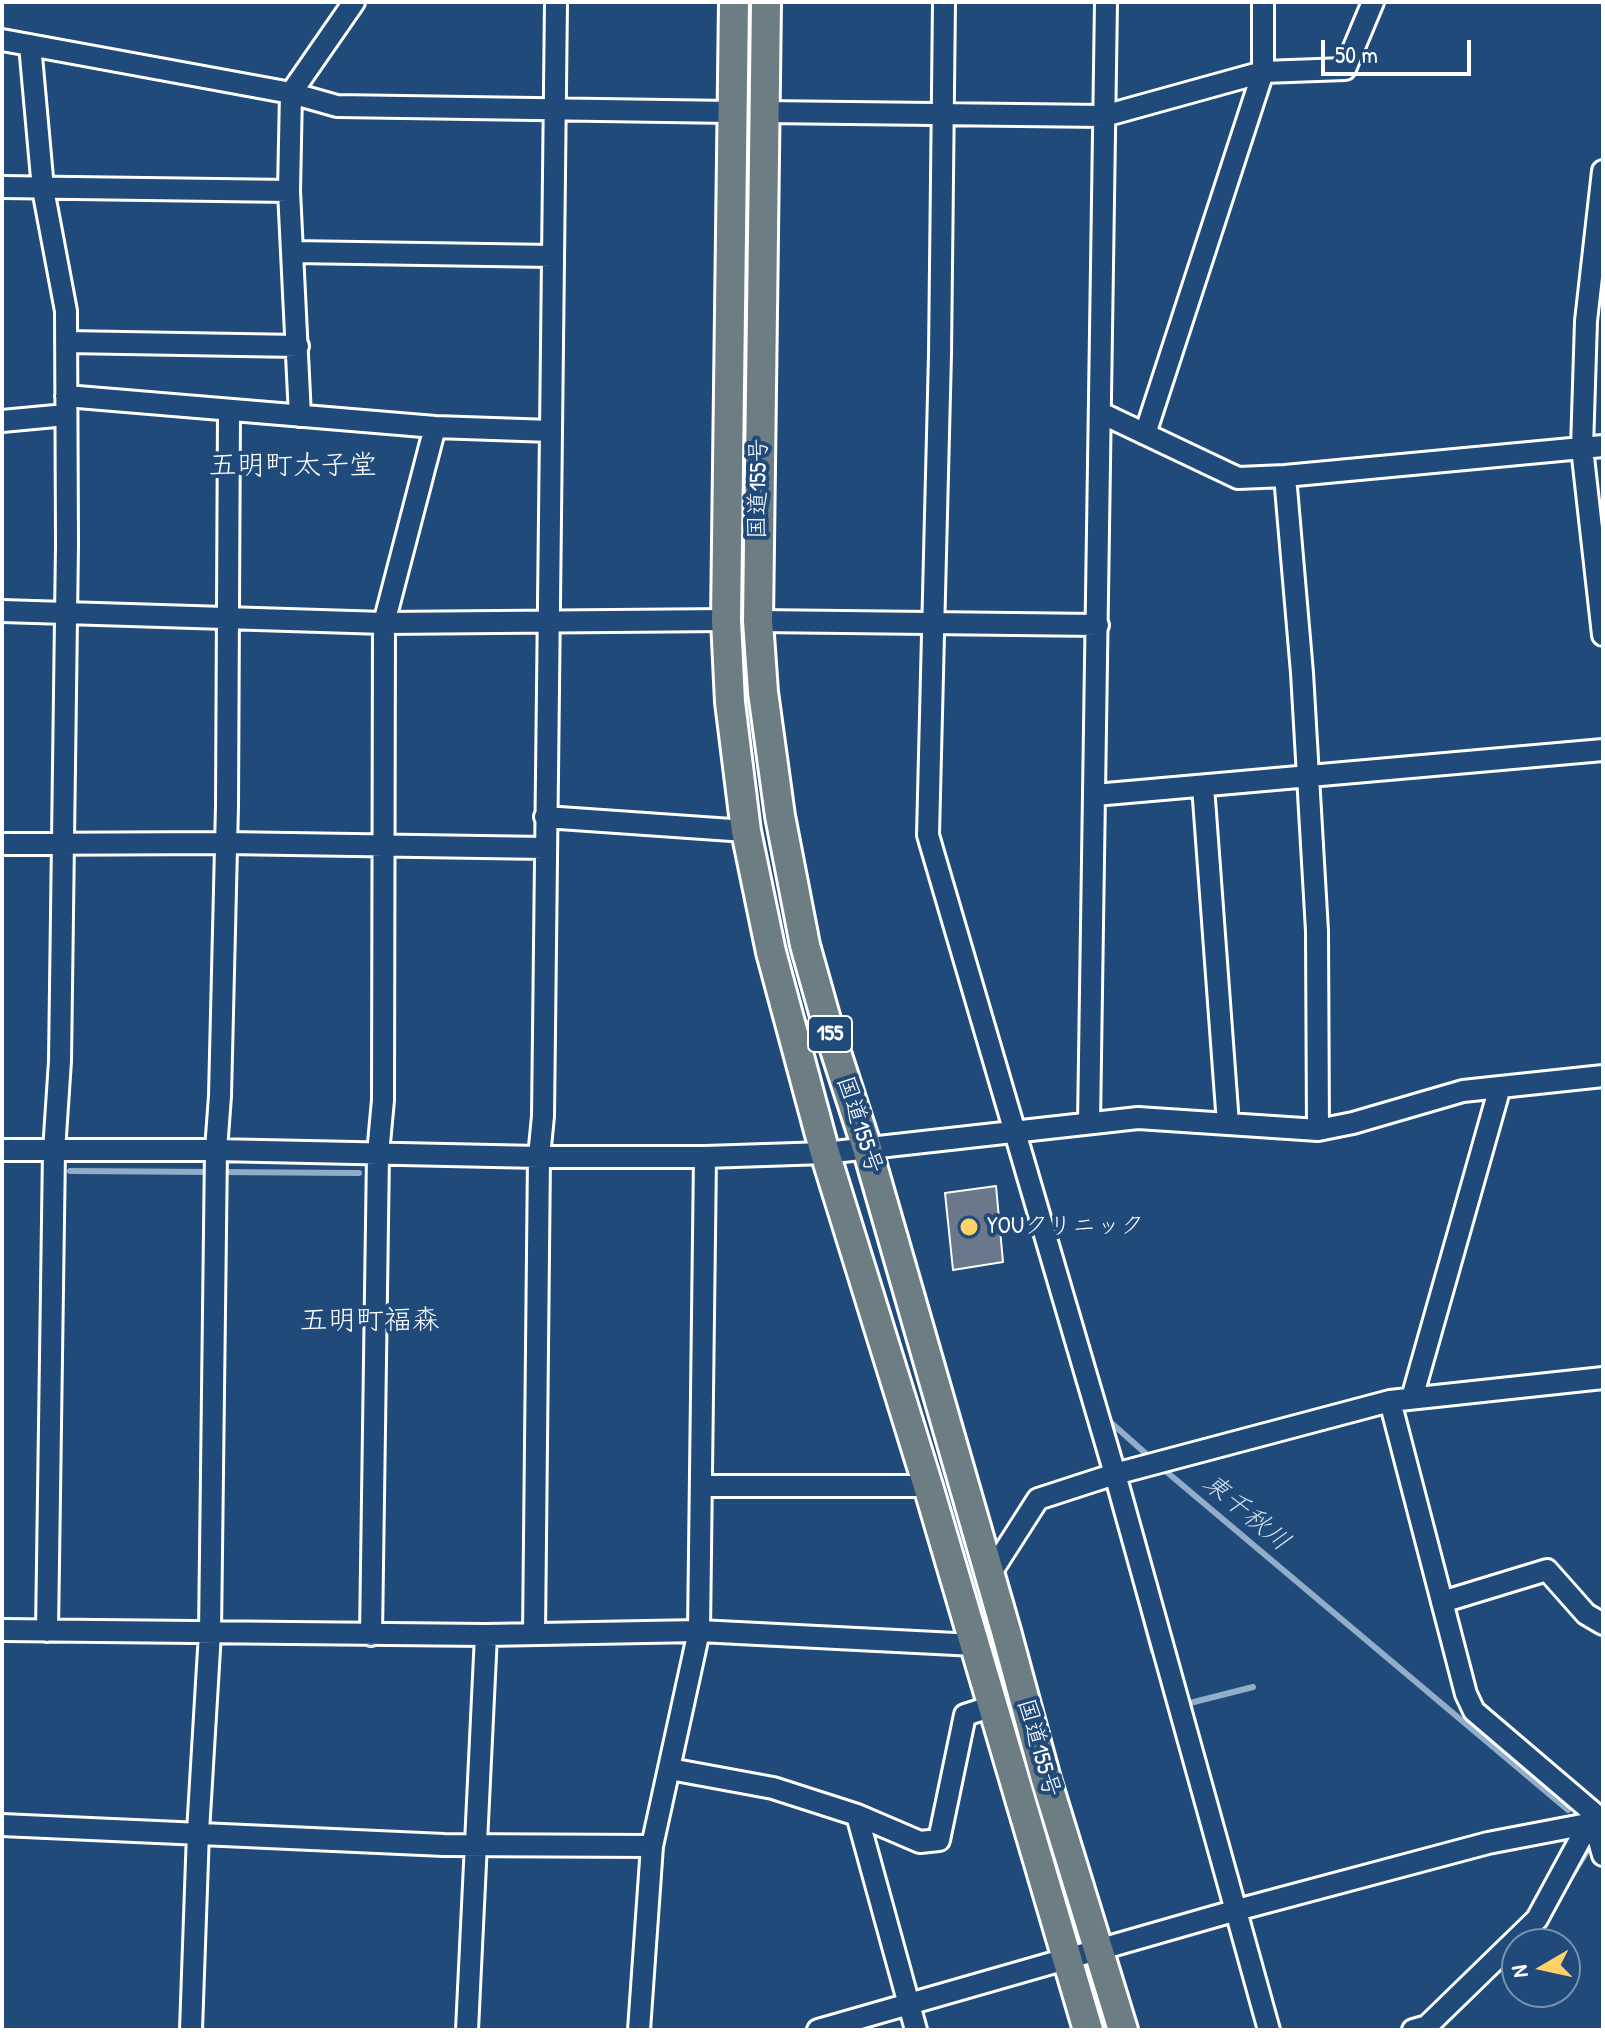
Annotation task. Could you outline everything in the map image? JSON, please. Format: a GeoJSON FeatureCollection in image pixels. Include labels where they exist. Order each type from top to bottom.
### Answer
{"type":"FeatureCollection","features":[{"type":"Feature","properties":{"kind":"highway","name":"国道155号"},"geometry":{"type":"LineString","coordinates":[[734,2],[726,620],[730,702],[746,831],[771,952],[825,1153],[928,1486],[1088,2030]]}},
{"type":"Feature","properties":{"kind":"highway","name":"国道155号"},"geometry":{"type":"LineString","coordinates":[[766,2],[758,621],[763,692],[780,816],[805,945],[830,1034],[867,1148],[1046,1779],[1123,2030]]}},
{"type":"Feature","properties":{"kind":"street"},"geometry":{"type":"LineString","coordinates":[[300,416],[289,191],[291,93],[354,2]]}},
{"type":"Feature","properties":{"kind":"street"},"geometry":{"type":"LineString","coordinates":[[534,1634],[556,2]]}},
{"type":"Feature","properties":{"kind":"street"},"geometry":{"type":"LineString","coordinates":[[944,2],[928,835],[1115,1474],[1269,2030]]}},
{"type":"Feature","properties":{"kind":"street"},"geometry":{"type":"LineString","coordinates":[[1089,1123],[1106,2]]}},
{"type":"Feature","properties":{"kind":"street"},"geometry":{"type":"LineString","coordinates":[[1145,434],[1263,72],[1263,2]]}},
{"type":"Feature","properties":{"kind":"street"},"geometry":{"type":"LineString","coordinates":[[764,112],[1104,116],[1263,72],[1345,69],[1373,2]]}},
{"type":"Feature","properties":{"kind":"street"},"geometry":{"type":"LineString","coordinates":[[2,40],[291,93],[337,106],[731,112]]}},
{"type":"Feature","properties":{"kind":"street"},"geometry":{"type":"LineString","coordinates":[[30,45],[43,189],[66,311],[66,613],[60,1061],[54,1151],[47,1631]]}},
{"type":"Feature","properties":{"kind":"street"},"geometry":{"type":"LineString","coordinates":[[1603,171],[1586,321],[1603,635]]}},
{"type":"Feature","properties":{"kind":"street"},"geometry":{"type":"LineString","coordinates":[[2,187],[289,191]]}},
{"type":"Feature","properties":{"kind":"street"},"geometry":{"type":"LineString","coordinates":[[293,252],[553,256]]}},
{"type":"Feature","properties":{"kind":"street"},"geometry":{"type":"LineString","coordinates":[[66,342],[298,346]]}},
{"type":"Feature","properties":{"kind":"street"},"geometry":{"type":"LineString","coordinates":[[2,421],[66,405],[229,410],[435,427],[551,431]]}},
{"type":"Feature","properties":{"kind":"street"},"geometry":{"type":"LineString","coordinates":[[191,2030],[198,1832],[210,1633],[216,1150],[226,843],[229,410]]}},
{"type":"Feature","properties":{"kind":"street"},"geometry":{"type":"LineString","coordinates":[[1101,413],[1238,478],[1593,447]]}},
{"type":"Feature","properties":{"kind":"street"},"geometry":{"type":"LineString","coordinates":[[371,1635],[378,1154],[383,1100],[384,623],[435,427]]}},
{"type":"Feature","properties":{"kind":"street"},"geometry":{"type":"LineString","coordinates":[[1285,476],[1309,776],[1317,931],[1318,1130]]}},
{"type":"Feature","properties":{"kind":"street"},"geometry":{"type":"LineString","coordinates":[[2,611],[384,623],[726,620]]}},
{"type":"Feature","properties":{"kind":"street"},"geometry":{"type":"LineString","coordinates":[[758,621],[1098,625]]}},
{"type":"Feature","properties":{"kind":"street"},"geometry":{"type":"LineString","coordinates":[[1095,795],[1603,750]]}},
{"type":"Feature","properties":{"kind":"street"},"geometry":{"type":"LineString","coordinates":[[1203,786],[1228,1124]]}},
{"type":"Feature","properties":{"kind":"street"},"geometry":{"type":"LineString","coordinates":[[545,817],[746,831]]}},
{"type":"Feature","properties":{"kind":"street"},"geometry":{"type":"LineString","coordinates":[[2,844],[226,843],[545,848]]}},
{"type":"Feature","properties":{"kind":"street"},"geometry":{"type":"LineString","coordinates":[[2,1150],[216,1150],[539,1157],[825,1153],[1138,1118],[1318,1130],[1463,1091],[1603,1076]]}},
{"type":"Feature","properties":{"kind":"street"},"geometry":{"type":"LineString","coordinates":[[1412,1398],[1500,1087]]}},
{"type":"Feature","properties":{"kind":"street"},"geometry":{"type":"LineString","coordinates":[[639,2030],[652,1846],[699,1631],[705,1157]]}},
{"type":"Feature","properties":{"kind":"street"},"geometry":{"type":"LineString","coordinates":[[990,1574],[1038,1499],[1115,1474],[1390,1401],[1603,1378]]}},
{"type":"Feature","properties":{"kind":"street"},"geometry":{"type":"LineString","coordinates":[[1390,1401],[1466,1694],[1474,1711],[1597,1822],[1603,1855]]}},
{"type":"Feature","properties":{"kind":"street"},"geometry":{"type":"LineString","coordinates":[[702,1486],[928,1486]]}},
{"type":"Feature","properties":{"kind":"street"},"geometry":{"type":"LineString","coordinates":[[1442,1602],[1547,1570],[1586,1614],[1603,1624]]}},
{"type":"Feature","properties":{"kind":"street"},"geometry":{"type":"LineString","coordinates":[[2,1630],[371,1635],[699,1631],[975,1645]]}},
{"type":"Feature","properties":{"kind":"street"},"geometry":{"type":"LineString","coordinates":[[467,2030],[486,1635]]}},
{"type":"Feature","properties":{"kind":"street"},"geometry":{"type":"LineString","coordinates":[[670,1769],[773,1788],[857,1815],[920,1842],[939,1840],[965,1715],[993,1706]]}},
{"type":"Feature","properties":{"kind":"street"},"geometry":{"type":"LineString","coordinates":[[857,1815],[916,2030]]}},
{"type":"Feature","properties":{"kind":"street"},"geometry":{"type":"LineString","coordinates":[[818,2030],[1237,1910],[1488,1843],[1597,1822]]}},
{"type":"Feature","properties":{"kind":"street"},"geometry":{"type":"LineString","coordinates":[[1413,2030],[1427,2026],[1537,1919],[1597,1822]]}},
{"type":"Feature","properties":{"kind":"street"},"geometry":{"type":"LineString","coordinates":[[2,1825],[478,1845],[652,1846]]}},
{"type":"Feature","properties":{"kind":"building"},"geometry":{"type":"Polygon","coordinates":[[[996,1186],[1003,1262],[953,1270],[945,1193],[996,1186]]]}},
{"type":"Feature","properties":{"kind":"waterway"},"geometry":{"type":"LineString","coordinates":[[70,1171],[359,1173]]}},
{"type":"Feature","properties":{"kind":"waterway","name":"東千秋川"},"geometry":{"type":"LineString","coordinates":[[1108,1420],[1153,1460]]}},
{"type":"Feature","properties":{"kind":"waterway","name":"東千秋川"},"geometry":{"type":"LineString","coordinates":[[1162,1468],[1568,1810]]}},
{"type":"Feature","properties":{"kind":"waterway"},"geometry":{"type":"LineString","coordinates":[[1138,1593],[1153,1651]]}},
{"type":"Feature","properties":{"kind":"waterway"},"geometry":{"type":"LineString","coordinates":[[1185,1701],[1186,1704],[1253,1687]]}},
{"type":"Feature","properties":{"kind":"waterway"},"geometry":{"type":"LineString","coordinates":[[1568,1882],[1586,1853]]}},
{"type":"Feature","properties":{"kind":"place","name":"YOUクリニック"},"geometry":{"type":"Point","coordinates":[969,1227]}},
{"type":"Feature","properties":{"kind":"district","name":"五明町太子堂"},"geometry":{"type":"Point","coordinates":[293,467]}},
{"type":"Feature","properties":{"kind":"district","name":"五明町福森"},"geometry":{"type":"Point","coordinates":[370,1322]}}]}
